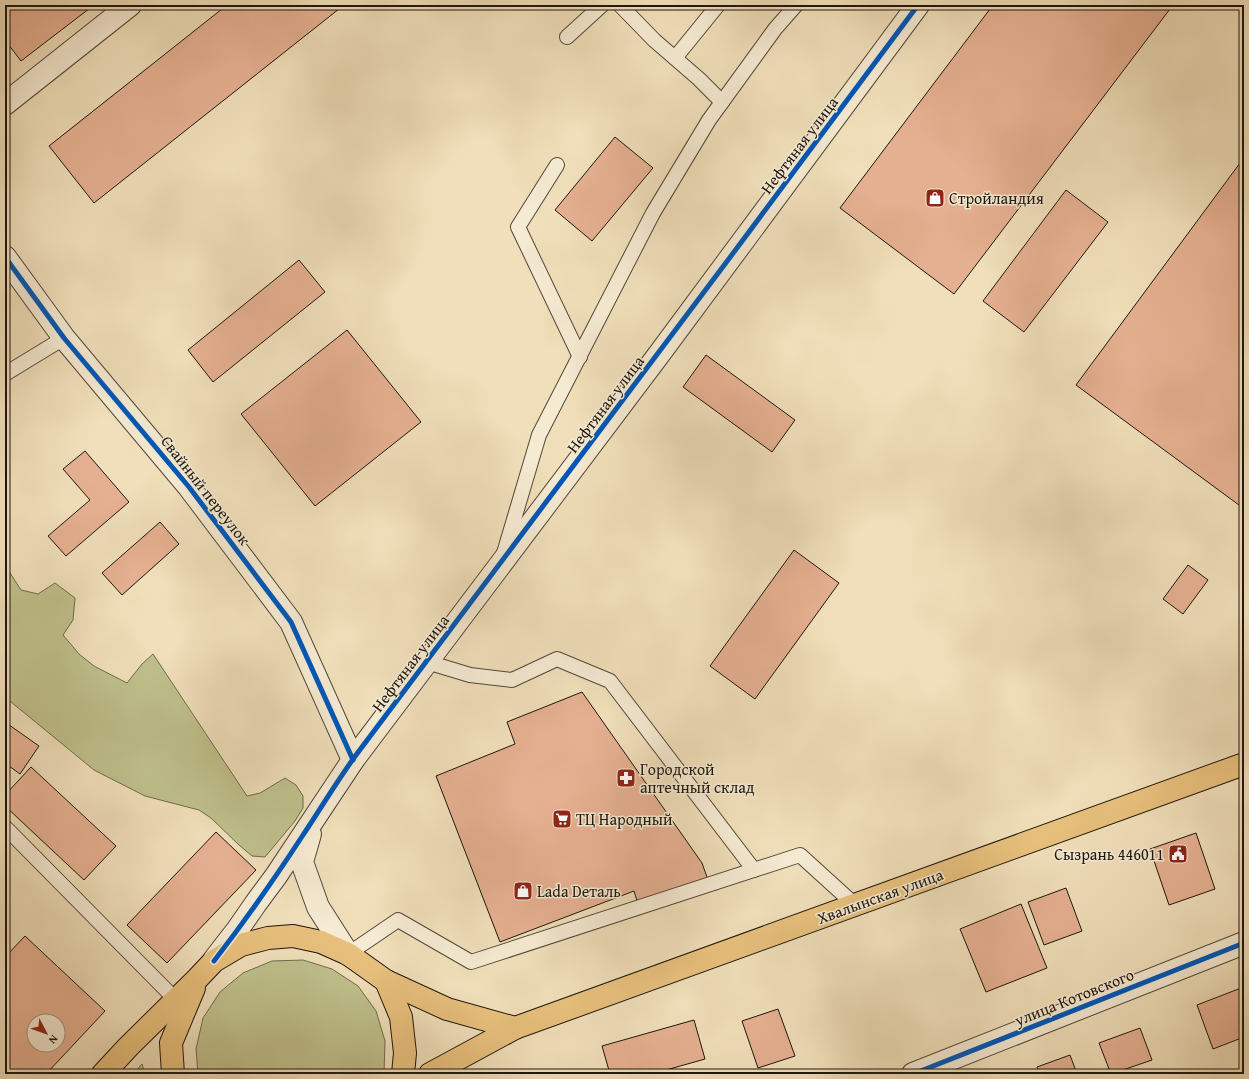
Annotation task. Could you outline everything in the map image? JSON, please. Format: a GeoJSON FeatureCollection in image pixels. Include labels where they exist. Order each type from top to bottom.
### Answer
{"type":"FeatureCollection","features":[{"type":"Feature","properties":{"kind":"main road","name":"Хвалынская улица"},"geometry":{"type":"LineString","coordinates":[[430,1074],[515,1028],[1244,764]]}},
{"type":"Feature","properties":{"kind":"main road"},"geometry":{"type":"LineString","coordinates":[[103,1074],[214,961],[241,945],[268,938],[293,936],[321,942],[348,954],[386,981],[447,1009],[515,1028]]}},
{"type":"Feature","properties":{"kind":"main road"},"geometry":{"type":"LineString","coordinates":[[173,1074],[171,1043],[197,979]]}},
{"type":"Feature","properties":{"kind":"main road"},"geometry":{"type":"LineString","coordinates":[[386,981],[401,1017],[405,1053],[403,1074]]}},
{"type":"Feature","properties":{"kind":"street"},"geometry":{"type":"LineString","coordinates":[[5,104],[130,5]]}},
{"type":"Feature","properties":{"kind":"street","name":"Нефтяная улица"},"geometry":{"type":"LineString","coordinates":[[214,961],[238,929],[353,760],[671,338],[918,5]]}},
{"type":"Feature","properties":{"kind":"street","name":"Свайный переулок"},"geometry":{"type":"LineString","coordinates":[[5,257],[64,338],[189,487],[291,622],[353,760]]}},
{"type":"Feature","properties":{"kind":"street"},"geometry":{"type":"LineString","coordinates":[[313,820],[302,862],[318,907],[348,954]]}},
{"type":"Feature","properties":{"kind":"street","name":"улица Котовского"},"geometry":{"type":"LineString","coordinates":[[914,1074],[1244,943]]}},
{"type":"Feature","properties":{"kind":"lane"},"geometry":{"type":"LineString","coordinates":[[567,37],[602,5]]}},
{"type":"Feature","properties":{"kind":"lane"},"geometry":{"type":"LineString","coordinates":[[620,5],[654,40],[722,102]]}},
{"type":"Feature","properties":{"kind":"lane"},"geometry":{"type":"LineString","coordinates":[[675,58],[718,5]]}},
{"type":"Feature","properties":{"kind":"lane"},"geometry":{"type":"LineString","coordinates":[[500,564],[539,435],[653,213],[709,120],[775,29],[796,5]]}},
{"type":"Feature","properties":{"kind":"lane"},"geometry":{"type":"LineString","coordinates":[[557,165],[518,227],[580,357]]}},
{"type":"Feature","properties":{"kind":"lane"},"geometry":{"type":"LineString","coordinates":[[5,374],[64,338]]}},
{"type":"Feature","properties":{"kind":"lane"},"geometry":{"type":"LineString","coordinates":[[426,662],[470,676],[512,680],[556,659],[610,681],[754,870]]}},
{"type":"Feature","properties":{"kind":"lane"},"geometry":{"type":"LineString","coordinates":[[5,827],[176,1000]]}},
{"type":"Feature","properties":{"kind":"lane"},"geometry":{"type":"LineString","coordinates":[[348,954],[398,920],[471,962],[800,855],[855,905]]}},
{"type":"Feature","properties":{"kind":"green space"},"geometry":{"type":"Polygon","coordinates":[[[5,565],[21,590],[38,594],[55,583],[75,598],[73,620],[63,635],[79,654],[94,666],[127,683],[142,664],[153,654],[247,796],[260,793],[285,778],[296,785],[303,796],[303,808],[295,821],[265,857],[252,856],[211,818],[199,810],[145,796],[94,770],[5,697],[5,565]]]}},
{"type":"Feature","properties":{"kind":"green space"},"geometry":{"type":"Polygon","coordinates":[[[303,960],[332,969],[358,986],[376,1011],[385,1041],[384,1074],[198,1074],[196,1049],[203,1018],[220,992],[243,973],[272,961],[303,960]]]}},
{"type":"Feature","properties":{"kind":"green space"},"geometry":{"type":"Polygon","coordinates":[[[142,1064],[145,1074],[133,1074],[142,1064]]]}},
{"type":"Feature","properties":{"kind":"building"},"geometry":{"type":"Polygon","coordinates":[[[5,5],[94,5],[21,61],[5,40],[5,5]]]}},
{"type":"Feature","properties":{"kind":"building"},"geometry":{"type":"Polygon","coordinates":[[[227,5],[344,5],[94,203],[49,146],[227,5]]]}},
{"type":"Feature","properties":{"kind":"building"},"geometry":{"type":"Polygon","coordinates":[[[993,5],[1173,5],[954,294],[840,208],[993,5]]]}},
{"type":"Feature","properties":{"kind":"building"},"geometry":{"type":"Polygon","coordinates":[[[615,137],[653,168],[592,241],[555,210],[615,137]]]}},
{"type":"Feature","properties":{"kind":"building"},"geometry":{"type":"Polygon","coordinates":[[[1240,163],[1244,166],[1243,508],[1076,385],[1240,163]]]}},
{"type":"Feature","properties":{"kind":"building"},"geometry":{"type":"Polygon","coordinates":[[[1066,190],[1108,222],[1024,332],[983,301],[1066,190]]]}},
{"type":"Feature","properties":{"kind":"building"},"geometry":{"type":"Polygon","coordinates":[[[299,260],[325,292],[213,382],[188,350],[299,260]]]}},
{"type":"Feature","properties":{"kind":"building"},"geometry":{"type":"Polygon","coordinates":[[[347,330],[421,422],[315,506],[241,414],[347,330]]]}},
{"type":"Feature","properties":{"kind":"building"},"geometry":{"type":"Polygon","coordinates":[[[706,355],[795,420],[772,452],[683,387],[706,355]]]}},
{"type":"Feature","properties":{"kind":"building"},"geometry":{"type":"Polygon","coordinates":[[[85,451],[129,502],[66,556],[48,536],[90,500],[63,469],[85,451]]]}},
{"type":"Feature","properties":{"kind":"building"},"geometry":{"type":"Polygon","coordinates":[[[160,522],[179,544],[122,595],[102,573],[160,522]]]}},
{"type":"Feature","properties":{"kind":"building"},"geometry":{"type":"Polygon","coordinates":[[[794,550],[839,583],[755,699],[710,666],[794,550]]]}},
{"type":"Feature","properties":{"kind":"building"},"geometry":{"type":"Polygon","coordinates":[[[1188,565],[1208,580],[1183,614],[1163,599],[1188,565]]]}},
{"type":"Feature","properties":{"kind":"building","name":"ТЦ Народный"},"geometry":{"type":"Polygon","coordinates":[[[582,692],[702,863],[708,880],[638,904],[634,891],[500,942],[436,776],[515,744],[507,722],[582,692]]]}},
{"type":"Feature","properties":{"kind":"building"},"geometry":{"type":"Polygon","coordinates":[[[5,722],[39,746],[20,774],[5,763],[5,722]]]}},
{"type":"Feature","properties":{"kind":"building"},"geometry":{"type":"Polygon","coordinates":[[[31,767],[116,846],[84,880],[5,806],[5,795],[31,767]]]}},
{"type":"Feature","properties":{"kind":"building"},"geometry":{"type":"Polygon","coordinates":[[[216,832],[256,870],[167,963],[127,925],[216,832]]]}},
{"type":"Feature","properties":{"kind":"building"},"geometry":{"type":"Polygon","coordinates":[[[1196,833],[1215,889],[1169,905],[1150,849],[1196,833]]]}},
{"type":"Feature","properties":{"kind":"building"},"geometry":{"type":"Polygon","coordinates":[[[1066,888],[1082,931],[1044,945],[1028,902],[1066,888]]]}},
{"type":"Feature","properties":{"kind":"building"},"geometry":{"type":"Polygon","coordinates":[[[1021,904],[1047,968],[986,992],[960,929],[1021,904]]]}},
{"type":"Feature","properties":{"kind":"building"},"geometry":{"type":"Polygon","coordinates":[[[25,936],[105,1011],[66,1053],[66,1013],[26,1013],[26,1053],[66,1053],[46,1074],[5,1074],[5,957],[25,936]]]}},
{"type":"Feature","properties":{"kind":"building"},"geometry":{"type":"Polygon","coordinates":[[[1241,988],[1244,996],[1244,1037],[1213,1049],[1197,1005],[1241,988]]]}},
{"type":"Feature","properties":{"kind":"building"},"geometry":{"type":"Polygon","coordinates":[[[778,1009],[795,1056],[758,1068],[742,1021],[778,1009]]]}},
{"type":"Feature","properties":{"kind":"building"},"geometry":{"type":"Polygon","coordinates":[[[694,1020],[705,1059],[652,1074],[610,1074],[602,1046],[694,1020]]]}},
{"type":"Feature","properties":{"kind":"building"},"geometry":{"type":"Polygon","coordinates":[[[1140,1028],[1152,1060],[1111,1074],[1099,1043],[1140,1028]]]}},
{"type":"Feature","properties":{"kind":"building"},"geometry":{"type":"Polygon","coordinates":[[[1070,1055],[1077,1074],[1039,1074],[1037,1067],[1070,1055]]]}},
{"type":"Feature","properties":{"kind":"cycle path"},"geometry":{"type":"LineString","coordinates":[[214,961],[271,883],[356,755],[918,5]]}},
{"type":"Feature","properties":{"kind":"cycle path"},"geometry":{"type":"LineString","coordinates":[[5,257],[64,338],[189,487],[291,622],[353,760]]}},
{"type":"Feature","properties":{"kind":"cycle path"},"geometry":{"type":"LineString","coordinates":[[913,1074],[1244,943]]}},
{"type":"Feature","properties":{"kind":"place","name":"Стройландия"},"geometry":{"type":"Point","coordinates":[935,198]}},
{"type":"Feature","properties":{"kind":"place","name":"Городской аптечный склад"},"geometry":{"type":"Point","coordinates":[626,778]}},
{"type":"Feature","properties":{"kind":"place","name":"ТЦ Народный"},"geometry":{"type":"Point","coordinates":[562,819]}},
{"type":"Feature","properties":{"kind":"place","name":"Сызрань 446011"},"geometry":{"type":"Point","coordinates":[1178,854]}},
{"type":"Feature","properties":{"kind":"place","name":"Lada Dеталь"},"geometry":{"type":"Point","coordinates":[523,891]}}]}
